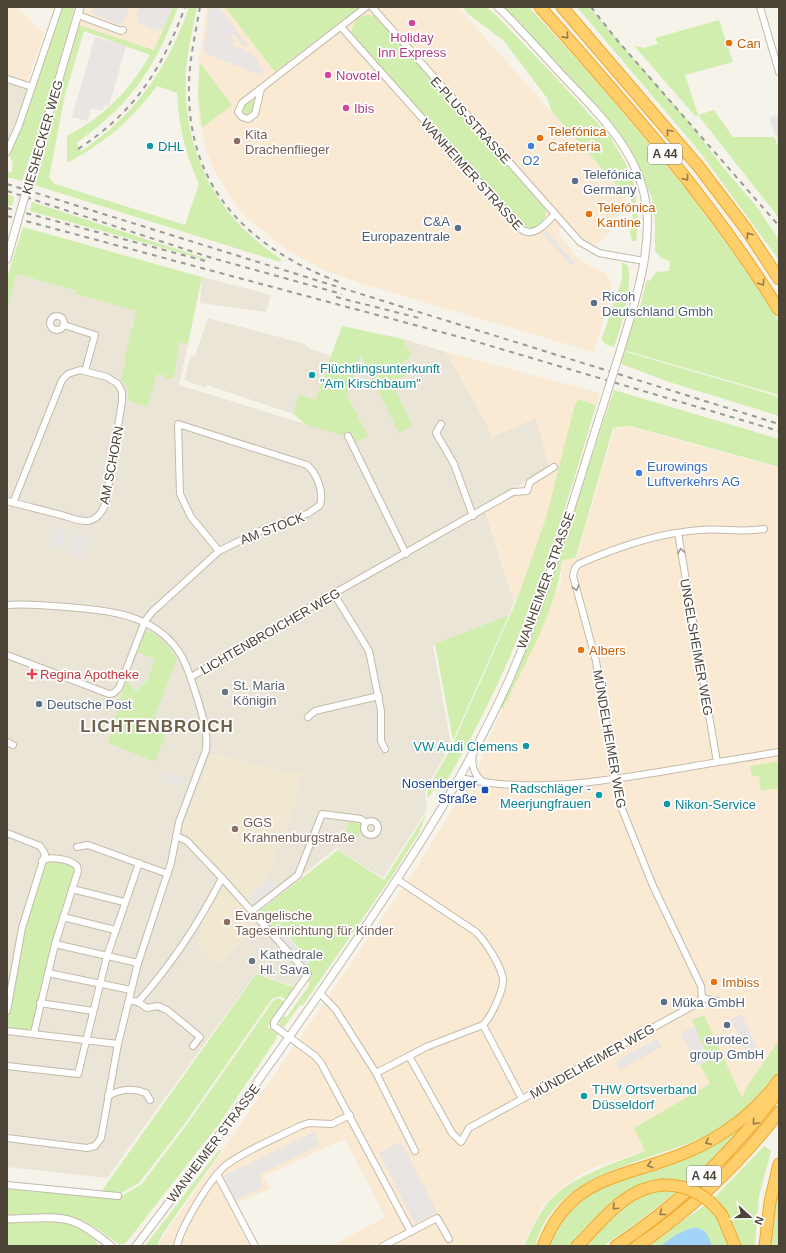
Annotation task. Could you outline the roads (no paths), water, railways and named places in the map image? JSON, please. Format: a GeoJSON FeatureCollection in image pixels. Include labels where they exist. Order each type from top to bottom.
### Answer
{"type":"FeatureCollection","features":[{"type":"Feature","properties":{"kind":"highway","name":"A 44"},"geometry":{"type":"LineString","coordinates":[[540,7],[684,176],[732,239],[779,310]]}},
{"type":"Feature","properties":{"kind":"highway","name":"A 44"},"geometry":{"type":"LineString","coordinates":[[562,7],[699,167],[746,229],[779,278]]}},
{"type":"Feature","properties":{"kind":"highway"},"geometry":{"type":"LineString","coordinates":[[543,1246],[550,1230],[560,1215],[572,1202],[588,1189],[608,1178],[687,1153],[713,1139],[744,1118],[759,1104],[779,1080]]}},
{"type":"Feature","properties":{"kind":"highway","name":"A 44"},"geometry":{"type":"LineString","coordinates":[[616,1246],[639,1231],[679,1200],[734,1145],[779,1091]]}},
{"type":"Feature","properties":{"kind":"highway","name":"A 44"},"geometry":{"type":"LineString","coordinates":[[637,1246],[691,1204],[716,1182],[746,1152],[779,1112]]}},
{"type":"Feature","properties":{"kind":"highway"},"geometry":{"type":"LineString","coordinates":[[765,1246],[770,1202],[779,1164]]}},
{"type":"Feature","properties":{"kind":"highway"},"geometry":{"type":"LineString","coordinates":[[577,1246],[625,1198],[642,1189],[662,1185],[679,1186],[694,1191],[708,1200],[722,1215],[735,1246]]}},
{"type":"Feature","properties":{"kind":"street","name":"KIESHECKER WEG"},"geometry":{"type":"LineString","coordinates":[[7,152],[32,87],[59,7]]}},
{"type":"Feature","properties":{"kind":"street","name":"KIESHECKER WEG"},"geometry":{"type":"LineString","coordinates":[[7,259],[80,7]]}},
{"type":"Feature","properties":{"kind":"street"},"geometry":{"type":"LineString","coordinates":[[261,89],[255,114],[248,119],[242,117],[238,112],[240,105],[366,7]]}},
{"type":"Feature","properties":{"kind":"street","name":"E-PLUS-STRASSE"},"geometry":{"type":"LineString","coordinates":[[372,7],[555,214]]}},
{"type":"Feature","properties":{"kind":"street","name":"WANHEIMER STRASSE"},"geometry":{"type":"LineString","coordinates":[[136,1246],[233,1118],[398,880],[460,778],[474,752],[510,676],[538,606],[572,506],[637,296],[647,242],[647,211],[641,182],[631,159],[604,121],[498,7]]}},
{"type":"Feature","properties":{"kind":"street"},"geometry":{"type":"LineString","coordinates":[[760,7],[779,72]]}},
{"type":"Feature","properties":{"kind":"street"},"geometry":{"type":"LineString","coordinates":[[78,15],[121,31],[123,30]]}},
{"type":"Feature","properties":{"kind":"street","name":"WANHEIMER STRASSE"},"geometry":{"type":"LineString","coordinates":[[341,27],[520,228],[529,233],[534,232],[555,214]]}},
{"type":"Feature","properties":{"kind":"street"},"geometry":{"type":"LineString","coordinates":[[7,79],[32,87]]}},
{"type":"Feature","properties":{"kind":"street"},"geometry":{"type":"LineString","coordinates":[[555,214],[580,242],[594,251],[644,261]]}},
{"type":"Feature","properties":{"kind":"street"},"geometry":{"type":"LineString","coordinates":[[64,325],[95,335],[85,371]]}},
{"type":"Feature","properties":{"kind":"street","name":"AM SCHORN"},"geometry":{"type":"LineString","coordinates":[[74,371],[85,371],[114,380],[122,392],[120,417],[106,503],[100,514],[85,521],[10,502],[62,380],[74,371]]}},
{"type":"Feature","properties":{"kind":"street","name":"AM STOCK"},"geometry":{"type":"LineString","coordinates":[[145,621],[152,612],[219,551],[260,531],[310,513],[320,504],[321,492],[311,469],[301,462],[178,424],[180,494],[191,517],[219,551]]}},
{"type":"Feature","properties":{"kind":"street"},"geometry":{"type":"LineString","coordinates":[[441,424],[436,433],[454,464],[473,516]]}},
{"type":"Feature","properties":{"kind":"street"},"geometry":{"type":"LineString","coordinates":[[348,436],[406,554]]}},
{"type":"Feature","properties":{"kind":"street","name":"LICHTENBROICHER WEG"},"geometry":{"type":"LineString","coordinates":[[7,605],[44,605],[97,610],[124,614],[145,621],[164,636],[182,656],[191,677],[513,492],[527,491],[530,482],[554,467]]}},
{"type":"Feature","properties":{"kind":"street"},"geometry":{"type":"LineString","coordinates":[[678,533],[700,530],[742,532],[764,529]]}},
{"type":"Feature","properties":{"kind":"street","name":"MÜNDELHEIMER WEG"},"geometry":{"type":"LineString","coordinates":[[409,1056],[452,1133],[462,1142],[469,1128],[698,1003],[702,998],[701,986],[653,886],[628,825],[615,779],[599,672],[573,576],[575,568],[579,564],[650,538],[678,533]]}},
{"type":"Feature","properties":{"kind":"street","name":"UNGELSHEIMER WEG"},"geometry":{"type":"LineString","coordinates":[[678,533],[717,762]]}},
{"type":"Feature","properties":{"kind":"street"},"geometry":{"type":"LineString","coordinates":[[334,594],[369,651],[379,696],[381,711],[381,741],[385,749]]}},
{"type":"Feature","properties":{"kind":"street"},"geometry":{"type":"LineString","coordinates":[[7,655],[112,694],[119,688],[145,621]]}},
{"type":"Feature","properties":{"kind":"street"},"geometry":{"type":"LineString","coordinates":[[7,1138],[86,1148],[95,1146],[100,1138],[118,1044],[138,963],[168,874],[179,822],[206,750],[208,738],[206,725],[191,677]]}},
{"type":"Feature","properties":{"kind":"street"},"geometry":{"type":"LineString","coordinates":[[308,718],[315,711],[379,696]]}},
{"type":"Feature","properties":{"kind":"street"},"geometry":{"type":"LineString","coordinates":[[474,752],[474,768],[478,777],[483,782]]}},
{"type":"Feature","properties":{"kind":"street"},"geometry":{"type":"LineString","coordinates":[[460,778],[503,785],[534,786],[574,784],[615,779],[779,752]]}},
{"type":"Feature","properties":{"kind":"street"},"geometry":{"type":"LineString","coordinates":[[252,911],[298,875],[322,814],[361,819],[366,823]]}},
{"type":"Feature","properties":{"kind":"street"},"geometry":{"type":"LineString","coordinates":[[7,833],[43,848],[45,854],[22,928],[7,1011]]}},
{"type":"Feature","properties":{"kind":"street"},"geometry":{"type":"LineString","coordinates":[[176,836],[187,840],[308,974],[274,1022],[274,1026],[315,1056],[321,1063],[411,1232]]}},
{"type":"Feature","properties":{"kind":"street"},"geometry":{"type":"LineString","coordinates":[[77,847],[88,845],[168,874]]}},
{"type":"Feature","properties":{"kind":"street"},"geometry":{"type":"LineString","coordinates":[[34,1033],[55,944],[78,871],[76,864],[72,862],[49,858],[42,861]]}},
{"type":"Feature","properties":{"kind":"street"},"geometry":{"type":"LineString","coordinates":[[7,1066],[76,1075],[81,1068],[93,1011],[107,956],[124,902],[139,863]]}},
{"type":"Feature","properties":{"kind":"street"},"geometry":{"type":"LineString","coordinates":[[138,1002],[172,962],[208,906],[222,878]]}},
{"type":"Feature","properties":{"kind":"street"},"geometry":{"type":"LineString","coordinates":[[376,1073],[426,1047],[483,1025],[490,1018],[501,992],[503,981],[497,965],[483,939],[476,932],[398,880]]}},
{"type":"Feature","properties":{"kind":"street"},"geometry":{"type":"LineString","coordinates":[[72,889],[124,902]]}},
{"type":"Feature","properties":{"kind":"street"},"geometry":{"type":"LineString","coordinates":[[63,917],[115,930]]}},
{"type":"Feature","properties":{"kind":"street"},"geometry":{"type":"LineString","coordinates":[[55,944],[138,963]]}},
{"type":"Feature","properties":{"kind":"street"},"geometry":{"type":"LineString","coordinates":[[48,973],[131,990]]}},
{"type":"Feature","properties":{"kind":"street"},"geometry":{"type":"LineString","coordinates":[[320,993],[336,1010],[376,1073],[414,1151]]}},
{"type":"Feature","properties":{"kind":"street"},"geometry":{"type":"LineString","coordinates":[[702,998],[717,1001]]}},
{"type":"Feature","properties":{"kind":"street"},"geometry":{"type":"LineString","coordinates":[[129,1000],[138,1002],[147,1008],[158,1006],[167,1010],[200,1036],[193,1046]]}},
{"type":"Feature","properties":{"kind":"street"},"geometry":{"type":"LineString","coordinates":[[40,1003],[93,1011]]}},
{"type":"Feature","properties":{"kind":"street","name":"MÜNDELHEIMER WEG"},"geometry":{"type":"LineString","coordinates":[[483,1025],[522,1099]]}},
{"type":"Feature","properties":{"kind":"street"},"geometry":{"type":"LineString","coordinates":[[7,1031],[118,1044]]}},
{"type":"Feature","properties":{"kind":"street"},"geometry":{"type":"LineString","coordinates":[[108,1096],[119,1091],[133,1090],[146,1093],[150,1100]]}},
{"type":"Feature","properties":{"kind":"street"},"geometry":{"type":"LineString","coordinates":[[177,1246],[184,1225],[217,1174],[229,1163],[300,1126],[309,1123],[332,1124],[350,1115]]}},
{"type":"Feature","properties":{"kind":"street"},"geometry":{"type":"LineString","coordinates":[[217,1174],[255,1246]]}},
{"type":"Feature","properties":{"kind":"street"},"geometry":{"type":"LineString","coordinates":[[7,1185],[118,1196]]}},
{"type":"Feature","properties":{"kind":"street"},"geometry":{"type":"LineString","coordinates":[[383,1246],[437,1218],[449,1239]]}},
{"type":"Feature","properties":{"kind":"street"},"geometry":{"type":"LineString","coordinates":[[7,1219],[53,1219],[72,1221],[91,1231],[111,1246]]}},
{"type":"Feature","properties":{"kind":"water"},"geometry":{"type":"Polygon","coordinates":[[[691,1228],[703,1230],[709,1238],[712,1246],[660,1246],[677,1234],[691,1228]]]}},
{"type":"Feature","properties":{"kind":"railway"},"geometry":{"type":"LineString","coordinates":[[78,149],[116,120],[144,87],[167,50],[185,7]]}},
{"type":"Feature","properties":{"kind":"railway"},"geometry":{"type":"LineString","coordinates":[[200,7],[191,61],[189,94],[192,129],[201,160],[214,188],[232,213],[254,234],[279,253],[308,269],[339,282]]}},
{"type":"Feature","properties":{"kind":"railway"},"geometry":{"type":"LineString","coordinates":[[591,7],[617,40],[779,226]]}},
{"type":"Feature","properties":{"kind":"railway"},"geometry":{"type":"LineString","coordinates":[[7,184],[779,424]]}},
{"type":"Feature","properties":{"kind":"railway"},"geometry":{"type":"LineString","coordinates":[[7,191],[212,258],[342,294]]}},
{"type":"Feature","properties":{"kind":"railway"},"geometry":{"type":"LineString","coordinates":[[7,208],[209,262]]}},
{"type":"Feature","properties":{"kind":"railway"},"geometry":{"type":"LineString","coordinates":[[7,216],[467,339],[779,431]]}},
{"type":"Feature","properties":{"kind":"railway"},"geometry":{"type":"LineString","coordinates":[[336,297],[419,318]]}},
{"type":"Feature","properties":{"kind":"place","name":"Holiday Inn Express"},"geometry":{"type":"Point","coordinates":[412,23]}},
{"type":"Feature","properties":{"kind":"place","name":"Can"},"geometry":{"type":"Point","coordinates":[729,43]}},
{"type":"Feature","properties":{"kind":"place","name":"Novotel"},"geometry":{"type":"Point","coordinates":[328,75]}},
{"type":"Feature","properties":{"kind":"place","name":"Ibis"},"geometry":{"type":"Point","coordinates":[346,108]}},
{"type":"Feature","properties":{"kind":"place","name":"Telefónica Cafeteria"},"geometry":{"type":"Point","coordinates":[540,138]}},
{"type":"Feature","properties":{"kind":"place","name":"Kita Drachenflieger"},"geometry":{"type":"Point","coordinates":[237,141]}},
{"type":"Feature","properties":{"kind":"place","name":"DHL"},"geometry":{"type":"Point","coordinates":[150,146]}},
{"type":"Feature","properties":{"kind":"place","name":"O2"},"geometry":{"type":"Point","coordinates":[531,146]}},
{"type":"Feature","properties":{"kind":"place","name":"Telefónica Germany"},"geometry":{"type":"Point","coordinates":[575,181]}},
{"type":"Feature","properties":{"kind":"place","name":"Telefónica Kantine"},"geometry":{"type":"Point","coordinates":[589,214]}},
{"type":"Feature","properties":{"kind":"place","name":"C&A Europazentrale"},"geometry":{"type":"Point","coordinates":[458,228]}},
{"type":"Feature","properties":{"kind":"place","name":"Ricoh Deutschland Gmbh"},"geometry":{"type":"Point","coordinates":[594,303]}},
{"type":"Feature","properties":{"kind":"place","name":"Flüchtlingsunterkunft \"Am Kirschbaum\""},"geometry":{"type":"Point","coordinates":[312,375]}},
{"type":"Feature","properties":{"kind":"place","name":"Eurowings Luftverkehrs AG"},"geometry":{"type":"Point","coordinates":[639,473]}},
{"type":"Feature","properties":{"kind":"place","name":"Albers"},"geometry":{"type":"Point","coordinates":[581,650]}},
{"type":"Feature","properties":{"kind":"place","name":"Regina Apotheke"},"geometry":{"type":"Point","coordinates":[32,674]}},
{"type":"Feature","properties":{"kind":"place","name":"St. Maria Königin"},"geometry":{"type":"Point","coordinates":[225,692]}},
{"type":"Feature","properties":{"kind":"place","name":"Deutsche Post"},"geometry":{"type":"Point","coordinates":[39,704]}},
{"type":"Feature","properties":{"kind":"place","name":"VW Audi Clemens"},"geometry":{"type":"Point","coordinates":[526,746]}},
{"type":"Feature","properties":{"kind":"place","name":"Nosenberger Straße"},"geometry":{"type":"Point","coordinates":[485,790]}},
{"type":"Feature","properties":{"kind":"place","name":"Radschläger - Meerjungfrauen"},"geometry":{"type":"Point","coordinates":[599,795]}},
{"type":"Feature","properties":{"kind":"place","name":"Nikon-Service"},"geometry":{"type":"Point","coordinates":[667,804]}},
{"type":"Feature","properties":{"kind":"place","name":"GGS Krahnenburgstraße"},"geometry":{"type":"Point","coordinates":[235,829]}},
{"type":"Feature","properties":{"kind":"place","name":"Evangelische Tageseinrichtung für Kinder"},"geometry":{"type":"Point","coordinates":[227,922]}},
{"type":"Feature","properties":{"kind":"place","name":"Kathedrale Hl. Sava"},"geometry":{"type":"Point","coordinates":[252,961]}},
{"type":"Feature","properties":{"kind":"place","name":"Imbiss"},"geometry":{"type":"Point","coordinates":[714,982]}},
{"type":"Feature","properties":{"kind":"place","name":"Müka GmbH"},"geometry":{"type":"Point","coordinates":[664,1002]}},
{"type":"Feature","properties":{"kind":"place","name":"eurotec group GmbH"},"geometry":{"type":"Point","coordinates":[727,1025]}},
{"type":"Feature","properties":{"kind":"place","name":"THW Ortsverband Düsseldorf"},"geometry":{"type":"Point","coordinates":[584,1096]}},
{"type":"Feature","properties":{"kind":"district","name":"LICHTENBROICH"},"geometry":{"type":"Point","coordinates":[157,726]}}]}
